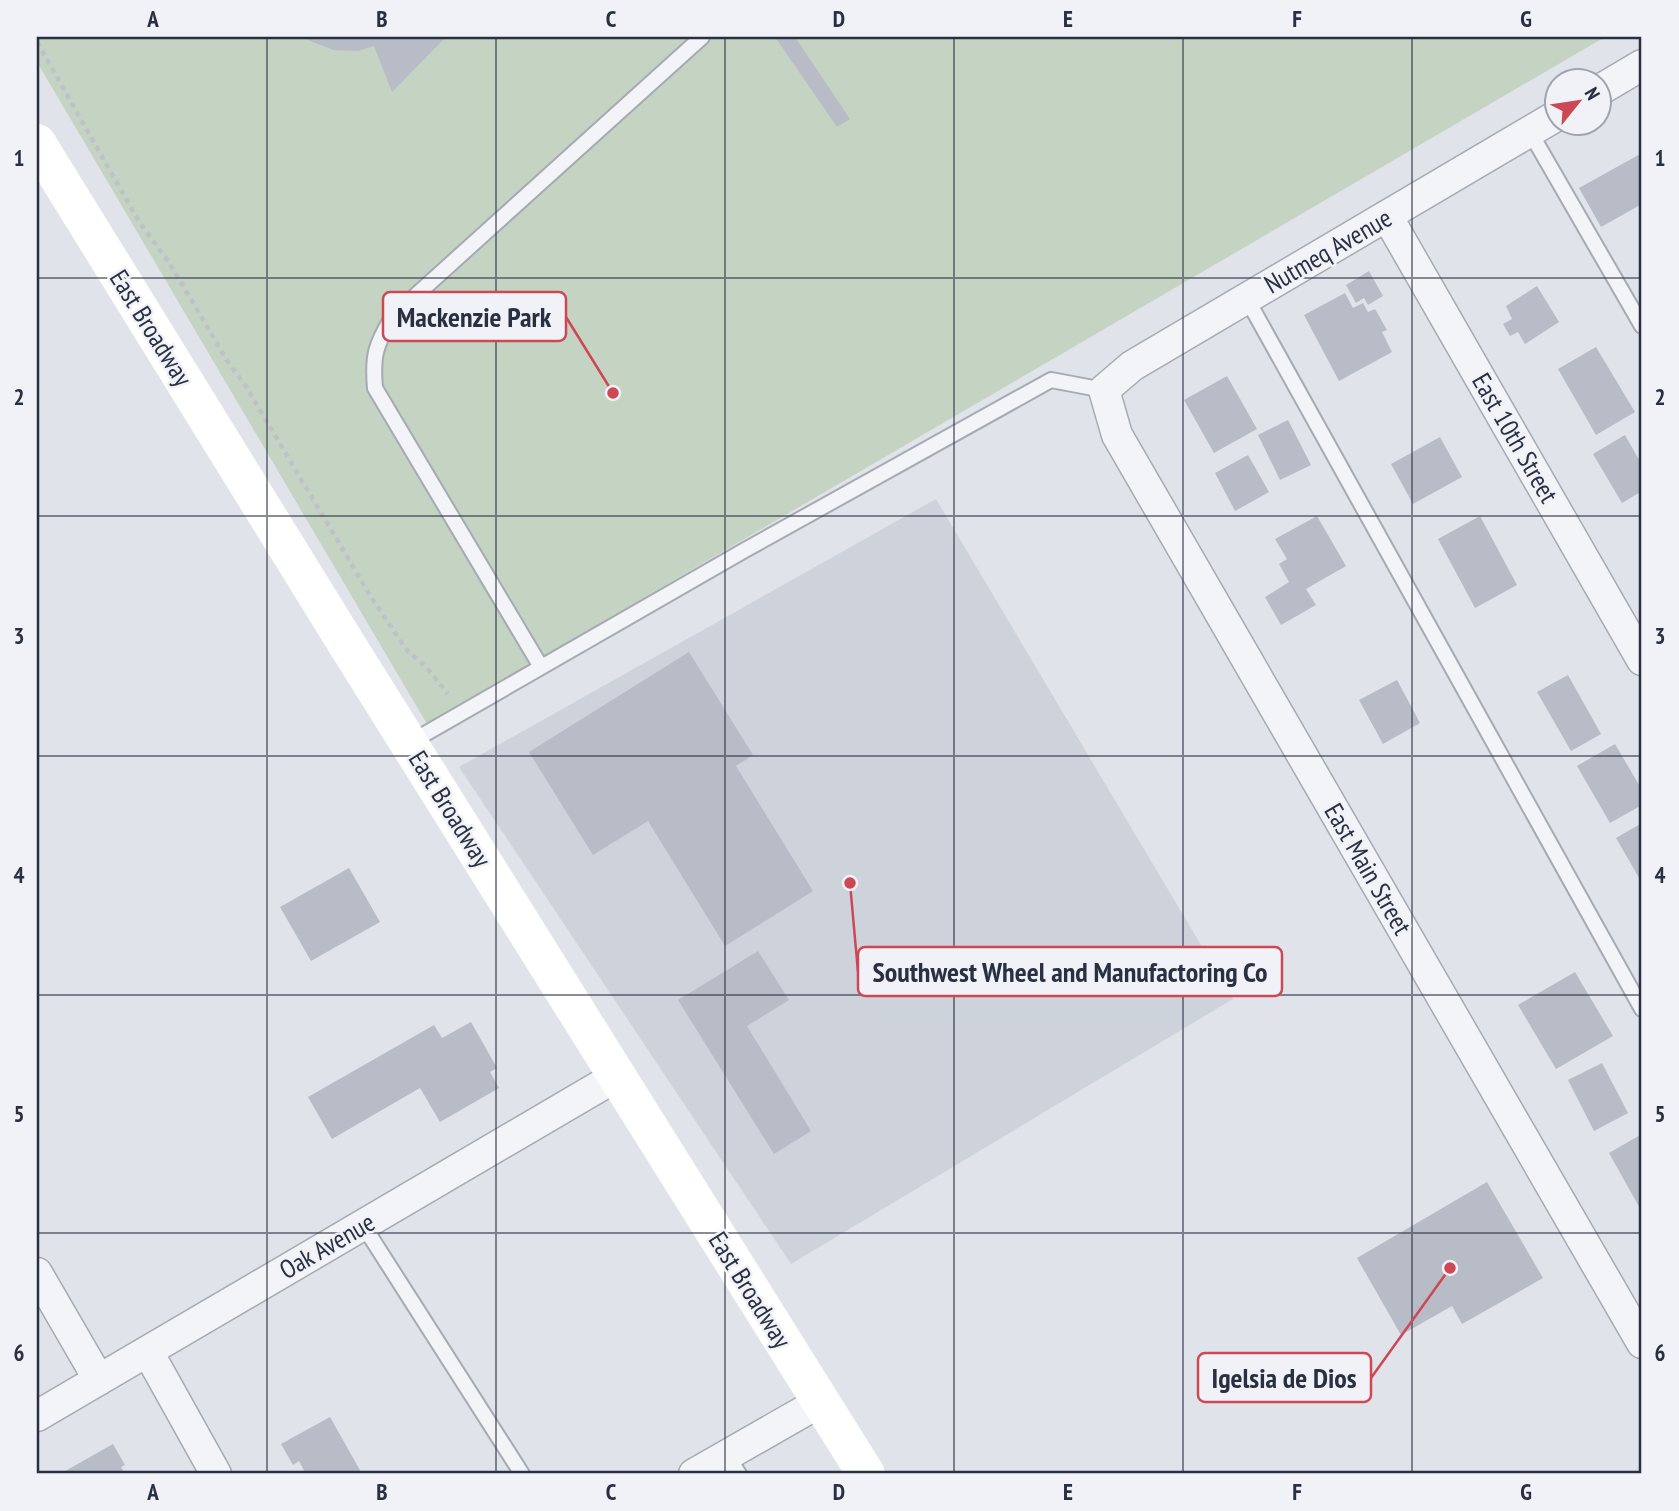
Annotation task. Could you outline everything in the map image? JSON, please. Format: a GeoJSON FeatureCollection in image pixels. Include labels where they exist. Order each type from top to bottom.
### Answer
{"type":"FeatureCollection","features":[{"type":"Feature","properties":{"kind":"main road","name":"East Broadway"},"geometry":{"type":"LineString","coordinates":[[37,143],[866,1474]]}},
{"type":"Feature","properties":{"kind":"street"},"geometry":{"type":"LineString","coordinates":[[1612,83],[1642,65]]}},
{"type":"Feature","properties":{"kind":"street","name":"Nutmeq Avenue"},"geometry":{"type":"LineString","coordinates":[[1104,390],[1132,366],[1542,125]]}},
{"type":"Feature","properties":{"kind":"street","name":"East 10th Street"},"geometry":{"type":"LineString","coordinates":[[1387,216],[1642,660]]}},
{"type":"Feature","properties":{"kind":"street","name":"East Main Street"},"geometry":{"type":"LineString","coordinates":[[1104,390],[1117,435],[1642,1343]]}},
{"type":"Feature","properties":{"kind":"street","name":"Oak Avenue"},"geometry":{"type":"LineString","coordinates":[[37,1416],[617,1076]]}},
{"type":"Feature","properties":{"kind":"street"},"geometry":{"type":"LineString","coordinates":[[37,1273],[99,1380]]}},
{"type":"Feature","properties":{"kind":"street"},"geometry":{"type":"LineString","coordinates":[[148,1352],[216,1474]]}},
{"type":"Feature","properties":{"kind":"street"},"geometry":{"type":"LineString","coordinates":[[694,1474],[733,1465],[820,1402]]}},
{"type":"Feature","properties":{"kind":"lane"},"geometry":{"type":"LineString","coordinates":[[541,667],[375,388],[373,365],[376,344],[393,316],[702,37]]}},
{"type":"Feature","properties":{"kind":"lane"},"geometry":{"type":"LineString","coordinates":[[1530,132],[1642,326]]}},
{"type":"Feature","properties":{"kind":"lane"},"geometry":{"type":"LineString","coordinates":[[1247,299],[1642,1009]]}},
{"type":"Feature","properties":{"kind":"lane"},"geometry":{"type":"LineString","coordinates":[[409,743],[745,550],[1051,380],[1104,390]]}},
{"type":"Feature","properties":{"kind":"lane"},"geometry":{"type":"LineString","coordinates":[[363,1225],[522,1474]]}},
{"type":"Feature","properties":{"kind":"path"},"geometry":{"type":"LineString","coordinates":[[37,42],[138,220],[170,264],[228,362],[246,385],[371,597],[406,649],[441,684],[460,714]]}},
{"type":"Feature","properties":{"kind":"shaded area"},"geometry":{"type":"Polygon","coordinates":[[[936,499],[1233,999],[791,1264],[459,767],[936,499]]]}},
{"type":"Feature","properties":{"kind":"green space"},"geometry":{"type":"Polygon","coordinates":[[[37,37],[1605,37],[1555,66],[1542,66],[1542,74],[427,724],[37,62],[37,37]]]}},
{"type":"Feature","properties":{"kind":"building"},"geometry":{"type":"Polygon","coordinates":[[[305,37],[446,37],[392,92],[374,46],[358,51],[334,50],[305,37]]]}},
{"type":"Feature","properties":{"kind":"building"},"geometry":{"type":"Polygon","coordinates":[[[775,37],[795,37],[850,119],[837,127],[775,37]]]}},
{"type":"Feature","properties":{"kind":"building"},"geometry":{"type":"Polygon","coordinates":[[[1642,153],[1642,204],[1601,227],[1579,188],[1642,153]]]}},
{"type":"Feature","properties":{"kind":"building"},"geometry":{"type":"Polygon","coordinates":[[[1369,271],[1383,296],[1368,305],[1364,298],[1356,303],[1346,285],[1369,271]]]}},
{"type":"Feature","properties":{"kind":"building"},"geometry":{"type":"Polygon","coordinates":[[[1537,286],[1559,322],[1525,344],[1518,332],[1510,336],[1503,324],[1512,319],[1506,306],[1537,286]]]}},
{"type":"Feature","properties":{"kind":"building"},"geometry":{"type":"Polygon","coordinates":[[[1345,293],[1353,308],[1363,303],[1368,312],[1375,309],[1387,330],[1382,332],[1392,352],[1339,381],[1304,315],[1345,293]]]}},
{"type":"Feature","properties":{"kind":"building"},"geometry":{"type":"Polygon","coordinates":[[[1596,347],[1635,412],[1596,435],[1558,369],[1596,347]]]}},
{"type":"Feature","properties":{"kind":"building"},"geometry":{"type":"Polygon","coordinates":[[[1227,376],[1257,429],[1214,453],[1184,400],[1227,376]]]}},
{"type":"Feature","properties":{"kind":"building"},"geometry":{"type":"Polygon","coordinates":[[[1288,420],[1311,465],[1280,480],[1258,435],[1288,420]]]}},
{"type":"Feature","properties":{"kind":"building"},"geometry":{"type":"Polygon","coordinates":[[[1625,435],[1642,465],[1642,491],[1622,503],[1593,454],[1625,435]]]}},
{"type":"Feature","properties":{"kind":"building"},"geometry":{"type":"Polygon","coordinates":[[[1440,437],[1462,477],[1413,504],[1391,464],[1440,437]]]}},
{"type":"Feature","properties":{"kind":"building"},"geometry":{"type":"Polygon","coordinates":[[[1248,455],[1269,492],[1235,511],[1215,473],[1248,455]]]}},
{"type":"Feature","properties":{"kind":"building"},"geometry":{"type":"Polygon","coordinates":[[[1317,516],[1346,566],[1306,589],[1316,605],[1281,625],[1265,597],[1289,582],[1279,564],[1287,559],[1275,539],[1317,516]]]}},
{"type":"Feature","properties":{"kind":"building"},"geometry":{"type":"Polygon","coordinates":[[[1480,516],[1517,585],[1475,608],[1438,539],[1480,516]]]}},
{"type":"Feature","properties":{"kind":"building"},"geometry":{"type":"Polygon","coordinates":[[[689,652],[753,755],[736,766],[813,891],[725,946],[648,821],[593,855],[529,752],[689,652]]]}},
{"type":"Feature","properties":{"kind":"building"},"geometry":{"type":"Polygon","coordinates":[[[1568,675],[1601,734],[1571,751],[1537,692],[1568,675]]]}},
{"type":"Feature","properties":{"kind":"building"},"geometry":{"type":"Polygon","coordinates":[[[1397,680],[1420,723],[1383,744],[1359,700],[1397,680]]]}},
{"type":"Feature","properties":{"kind":"building"},"geometry":{"type":"Polygon","coordinates":[[[1615,744],[1642,790],[1642,805],[1610,823],[1577,766],[1615,744]]]}},
{"type":"Feature","properties":{"kind":"building"},"geometry":{"type":"Polygon","coordinates":[[[1642,823],[1642,883],[1616,838],[1642,823]]]}},
{"type":"Feature","properties":{"kind":"building"},"geometry":{"type":"Polygon","coordinates":[[[349,868],[380,922],[311,961],[280,907],[349,868]]]}},
{"type":"Feature","properties":{"kind":"building"},"geometry":{"type":"Polygon","coordinates":[[[758,951],[789,1000],[747,1026],[811,1131],[774,1154],[678,1000],[758,951]]]}},
{"type":"Feature","properties":{"kind":"building"},"geometry":{"type":"Polygon","coordinates":[[[1575,972],[1613,1036],[1556,1069],[1518,1005],[1575,972]]]}},
{"type":"Feature","properties":{"kind":"building"},"geometry":{"type":"Polygon","coordinates":[[[471,1022],[497,1068],[490,1072],[499,1088],[440,1122],[420,1088],[332,1139],[308,1097],[434,1025],[442,1038],[471,1022]]]}},
{"type":"Feature","properties":{"kind":"building"},"geometry":{"type":"Polygon","coordinates":[[[1602,1063],[1628,1113],[1594,1131],[1568,1080],[1602,1063]]]}},
{"type":"Feature","properties":{"kind":"building"},"geometry":{"type":"Polygon","coordinates":[[[1642,1134],[1642,1212],[1609,1153],[1642,1134]]]}},
{"type":"Feature","properties":{"kind":"building"},"geometry":{"type":"Polygon","coordinates":[[[1487,1182],[1543,1278],[1462,1324],[1452,1306],[1401,1335],[1357,1258],[1487,1182]]]}},
{"type":"Feature","properties":{"kind":"building"},"geometry":{"type":"Polygon","coordinates":[[[330,1417],[361,1472],[306,1474],[299,1461],[293,1465],[281,1444],[330,1417]]]}},
{"type":"Feature","properties":{"kind":"building"},"geometry":{"type":"Polygon","coordinates":[[[113,1444],[125,1465],[121,1467],[125,1474],[60,1474],[113,1444]]]}},
{"type":"Feature","properties":{"kind":"place","name":"Mackenzie Park"},"geometry":{"type":"Point","coordinates":[613,393]}},
{"type":"Feature","properties":{"kind":"place","name":"Southwest Wheel and Manufactoring Co"},"geometry":{"type":"Point","coordinates":[850,883]}},
{"type":"Feature","properties":{"kind":"place","name":"Igelsia de Dios"},"geometry":{"type":"Point","coordinates":[1450,1268]}}]}
